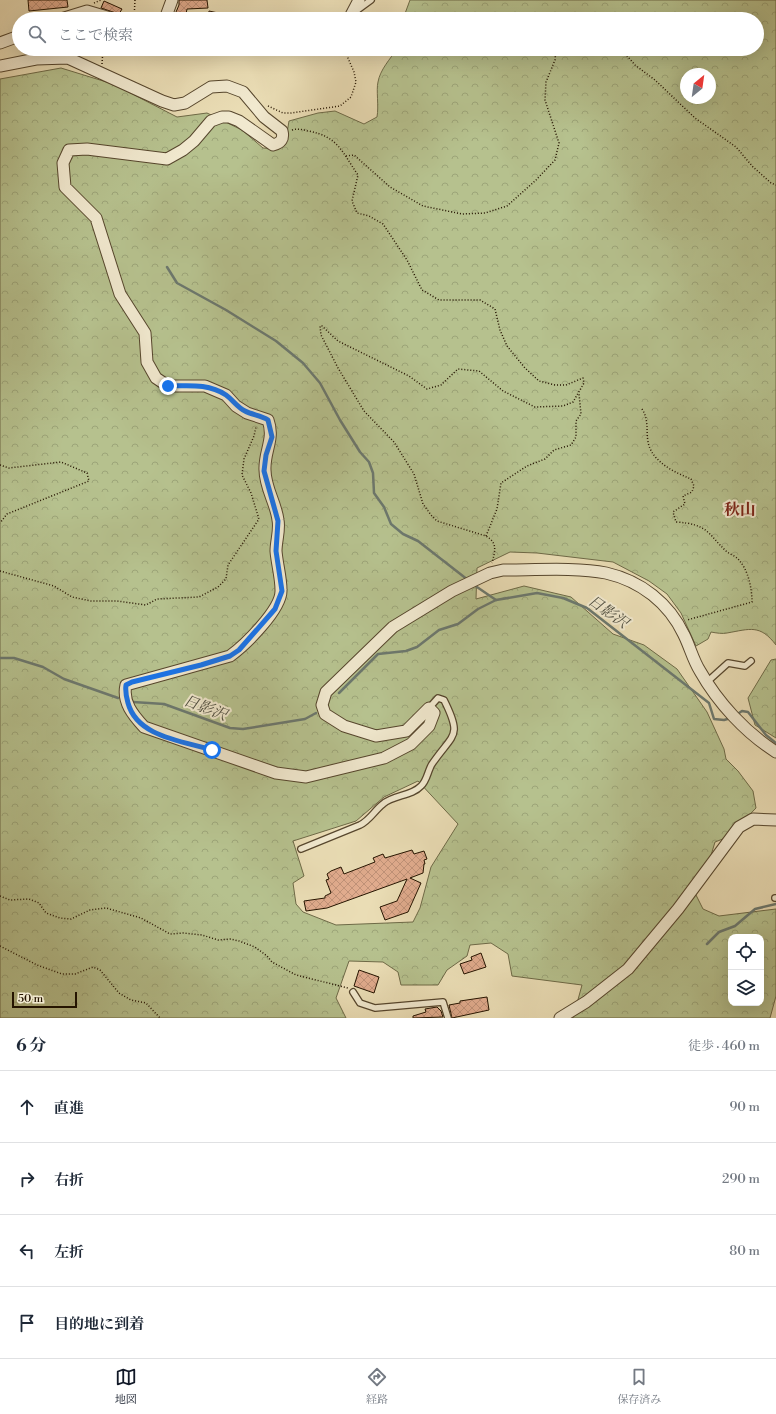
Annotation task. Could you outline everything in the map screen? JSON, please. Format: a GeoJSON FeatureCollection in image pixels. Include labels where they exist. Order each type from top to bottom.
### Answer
{"type":"FeatureCollection","features":[{"type":"Feature","properties":{"kind":"street"},"geometry":{"type":"LineString","coordinates":[[168,12],[172,0]]}},
{"type":"Feature","properties":{"kind":"street"},"geometry":{"type":"LineString","coordinates":[[353,12],[359,0]]}},
{"type":"Feature","properties":{"kind":"street"},"geometry":{"type":"LineString","coordinates":[[0,43],[12,39]]}},
{"type":"Feature","properties":{"kind":"street"},"geometry":{"type":"LineString","coordinates":[[0,66],[36,59],[60,57],[77,61],[162,101],[174,105],[190,100],[211,87],[220,85],[227,86],[243,92],[264,117],[282,131],[283,135],[282,140],[278,144],[273,145],[239,121],[229,117],[222,117],[211,121],[194,141],[183,150],[167,159],[87,149],[69,150],[63,163],[65,187],[96,218],[120,294],[145,333],[147,362],[156,378],[168,386],[205,386],[226,395],[236,406],[247,413],[268,420],[272,437],[266,455],[264,471],[278,521],[276,551],[282,591],[275,609],[239,650],[230,656],[126,685],[125,691],[130,713],[144,727],[161,735],[212,750],[276,773],[306,777],[384,758],[411,744],[429,726],[433,719],[434,713],[429,708],[406,731],[376,736],[344,726],[325,714],[322,704],[326,692],[393,627],[461,587],[490,573],[503,570],[537,570],[605,573],[624,578],[645,589],[662,602],[678,623],[699,670],[707,682],[743,726],[759,742],[776,752]]}},
{"type":"Feature","properties":{"kind":"street"},"geometry":{"type":"LineString","coordinates":[[560,1018],[586,1002],[628,969],[678,909],[739,827],[753,819],[776,820]]}},
{"type":"Feature","properties":{"kind":"lane"},"geometry":{"type":"LineString","coordinates":[[356,12],[371,0]]}},
{"type":"Feature","properties":{"kind":"lane"},"geometry":{"type":"LineString","coordinates":[[707,682],[728,663],[745,666],[751,661]]}},
{"type":"Feature","properties":{"kind":"lane"},"geometry":{"type":"LineString","coordinates":[[301,848],[360,825],[367,821],[383,803],[421,786],[432,765],[451,739],[454,731],[454,721],[444,700],[438,698],[429,708]]}},
{"type":"Feature","properties":{"kind":"lane"},"geometry":{"type":"LineString","coordinates":[[353,992],[360,1003],[375,1008],[443,1002],[448,1018]]}},
{"type":"Feature","properties":{"kind":"path"},"geometry":{"type":"LineString","coordinates":[[134,12],[135,0]]}},
{"type":"Feature","properties":{"kind":"path"},"geometry":{"type":"LineString","coordinates":[[99,71],[102,56]]}},
{"type":"Feature","properties":{"kind":"path"},"geometry":{"type":"LineString","coordinates":[[249,99],[287,113],[340,106],[351,98],[356,82],[354,72],[347,56]]}},
{"type":"Feature","properties":{"kind":"path"},"geometry":{"type":"LineString","coordinates":[[345,156],[354,155],[390,187],[423,206],[462,214],[485,213],[507,206],[536,180],[555,160],[559,143],[545,100],[546,82],[555,56]]}},
{"type":"Feature","properties":{"kind":"path"},"geometry":{"type":"LineString","coordinates":[[627,56],[635,65],[655,80],[695,118],[736,147],[753,167],[771,183],[776,185]]}},
{"type":"Feature","properties":{"kind":"path"},"geometry":{"type":"LineString","coordinates":[[283,135],[296,129],[320,133],[335,141],[358,175],[352,201],[357,213],[369,216],[383,224],[407,260],[422,290],[439,300],[480,300],[495,309],[500,330],[507,346],[525,368],[539,381],[566,386],[583,378],[584,383],[579,394],[573,402],[563,406],[535,407],[503,391],[479,371],[458,369],[441,385],[428,389],[388,365],[338,341],[326,328],[320,326],[321,335],[338,368],[364,411],[394,442],[414,474],[423,504],[431,515],[437,521],[486,536],[493,540],[496,546],[490,573]]}},
{"type":"Feature","properties":{"kind":"path"},"geometry":{"type":"LineString","coordinates":[[486,536],[497,509],[501,483],[527,466],[545,460],[554,450],[571,445],[576,437],[576,421],[581,414],[581,396],[579,394]]}},
{"type":"Feature","properties":{"kind":"path"},"geometry":{"type":"LineString","coordinates":[[642,409],[647,418],[648,443],[656,458],[671,470],[691,479],[694,486],[692,492],[683,496],[685,504],[673,512],[676,522],[691,523],[706,529],[728,552],[738,559],[747,576],[752,592],[752,602],[738,607],[700,615],[678,623]]}},
{"type":"Feature","properties":{"kind":"path"},"geometry":{"type":"LineString","coordinates":[[0,572],[54,586],[72,596],[91,601],[117,601],[146,605],[158,599],[198,597],[218,587],[226,579],[228,565],[259,519],[251,493],[242,475],[244,459],[254,436],[258,416]]}},
{"type":"Feature","properties":{"kind":"path"},"geometry":{"type":"LineString","coordinates":[[0,465],[10,468],[61,462],[87,473],[88,481],[7,514],[0,523]]}},
{"type":"Feature","properties":{"kind":"path"},"geometry":{"type":"LineString","coordinates":[[0,896],[10,900],[29,899],[39,903],[46,913],[60,918],[71,919],[90,910],[106,908],[141,918],[170,934],[183,932],[202,935],[218,940],[230,939],[238,941],[255,947],[282,969],[309,979],[321,980],[348,988],[353,992]]}},
{"type":"Feature","properties":{"kind":"path"},"geometry":{"type":"LineString","coordinates":[[0,946],[37,965],[62,974],[75,974],[93,967],[100,970],[119,993],[131,1000],[146,1003],[160,1018]]}},
{"type":"Feature","properties":{"kind":"green space"},"geometry":{"type":"Polygon","coordinates":[[[410,0],[776,0],[776,645],[770,638],[760,631],[748,630],[725,633],[711,632],[708,639],[696,646],[681,613],[667,594],[649,581],[613,562],[537,553],[510,552],[477,568],[476,599],[524,586],[571,597],[613,634],[644,645],[677,669],[707,712],[724,749],[726,759],[738,771],[753,791],[756,808],[728,837],[715,842],[709,862],[695,893],[703,909],[719,916],[776,909],[776,996],[770,1018],[573,1018],[582,985],[512,976],[508,954],[491,943],[470,945],[467,956],[447,970],[438,985],[401,985],[398,972],[383,962],[349,961],[336,998],[346,1018],[0,1018],[0,79],[61,68],[113,84],[177,117],[207,113],[242,130],[263,148],[277,149],[286,139],[289,121],[318,113],[335,111],[364,124],[377,117],[377,85],[381,73],[392,56],[764,56],[764,12],[406,12],[410,0]],[[418,781],[384,797],[356,821],[293,841],[304,876],[293,883],[296,904],[303,912],[336,925],[413,922],[420,908],[431,867],[458,824],[418,781]]]}},
{"type":"Feature","properties":{"kind":"green space"},"geometry":{"type":"Polygon","coordinates":[[[776,659],[776,738],[755,725],[748,698],[771,660],[776,659]]]}},
{"type":"Feature","properties":{"kind":"building"},"geometry":{"type":"Polygon","coordinates":[[[28,0],[67,0],[68,7],[29,11],[28,0]]]}},
{"type":"Feature","properties":{"kind":"building"},"geometry":{"type":"Polygon","coordinates":[[[179,0],[207,0],[208,8],[187,9],[186,12],[176,12],[179,5],[179,0]]]}},
{"type":"Feature","properties":{"kind":"building"},"geometry":{"type":"Polygon","coordinates":[[[104,1],[122,9],[120,12],[113,12],[101,8],[104,1]]]}},
{"type":"Feature","properties":{"kind":"building"},"geometry":{"type":"Polygon","coordinates":[[[412,850],[414,854],[424,851],[427,859],[424,860],[425,864],[423,873],[410,878],[421,883],[408,912],[385,920],[380,907],[397,901],[407,879],[327,908],[306,911],[304,901],[325,898],[325,896],[331,893],[326,880],[329,879],[327,874],[331,871],[341,867],[344,874],[375,862],[373,858],[383,854],[385,858],[412,850]]]}},
{"type":"Feature","properties":{"kind":"building"},"geometry":{"type":"Polygon","coordinates":[[[481,953],[486,967],[464,974],[460,964],[472,960],[471,957],[481,953]]]}},
{"type":"Feature","properties":{"kind":"building"},"geometry":{"type":"Polygon","coordinates":[[[359,970],[379,977],[374,993],[354,986],[359,970]]]}},
{"type":"Feature","properties":{"kind":"building"},"geometry":{"type":"Polygon","coordinates":[[[487,997],[489,1010],[452,1018],[449,1005],[460,1003],[460,1001],[487,997]]]}},
{"type":"Feature","properties":{"kind":"building"},"geometry":{"type":"Polygon","coordinates":[[[437,1007],[441,1011],[443,1017],[413,1018],[413,1016],[426,1012],[425,1009],[437,1007]]]}},
{"type":"Feature","properties":{"kind":"waterway"},"geometry":{"type":"LineString","coordinates":[[167,267],[177,283],[226,310],[276,341],[303,363],[320,383],[340,420],[360,452],[369,462],[373,473],[374,493],[384,507],[391,524],[403,534],[418,541],[468,580]]}},
{"type":"Feature","properties":{"kind":"waterway"},"geometry":{"type":"LineString","coordinates":[[474,585],[496,600]]}},
{"type":"Feature","properties":{"kind":"waterway","name":"日影沢"},"geometry":{"type":"LineString","coordinates":[[339,693],[378,654],[406,651],[417,647],[439,630],[458,624],[478,609],[496,600],[537,593],[563,598],[587,608],[709,703],[714,719],[724,720],[731,718]]}},
{"type":"Feature","properties":{"kind":"waterway","name":"日影沢"},"geometry":{"type":"LineString","coordinates":[[0,658],[14,658],[43,667],[64,679],[118,698]]}},
{"type":"Feature","properties":{"kind":"waterway","name":"日影沢"},"geometry":{"type":"LineString","coordinates":[[133,702],[164,704],[230,728],[243,729],[305,719],[316,713]]}},
{"type":"Feature","properties":{"kind":"waterway","name":"日影沢"},"geometry":{"type":"LineString","coordinates":[[736,715],[742,711],[748,712],[766,735],[776,743]]}},
{"type":"Feature","properties":{"kind":"waterway","name":"日影沢"},"geometry":{"type":"LineString","coordinates":[[707,944],[719,932],[735,926],[755,909],[776,904]]}},
{"type":"Feature","properties":{"kind":"district","name":"秋山"},"geometry":{"type":"Point","coordinates":[740,510]}},
{"type":"Feature","properties":{"kind":"route"},"geometry":{"type":"LineString","coordinates":[[168,386],[205,386],[226,395],[236,406],[247,413],[263,416],[268,420],[272,437],[266,455],[264,471],[278,521],[276,551],[282,591],[275,609],[239,650],[230,656],[219,658],[201,665],[132,682],[126,685],[125,691],[130,713],[144,727],[161,735],[212,750]]}}]}
